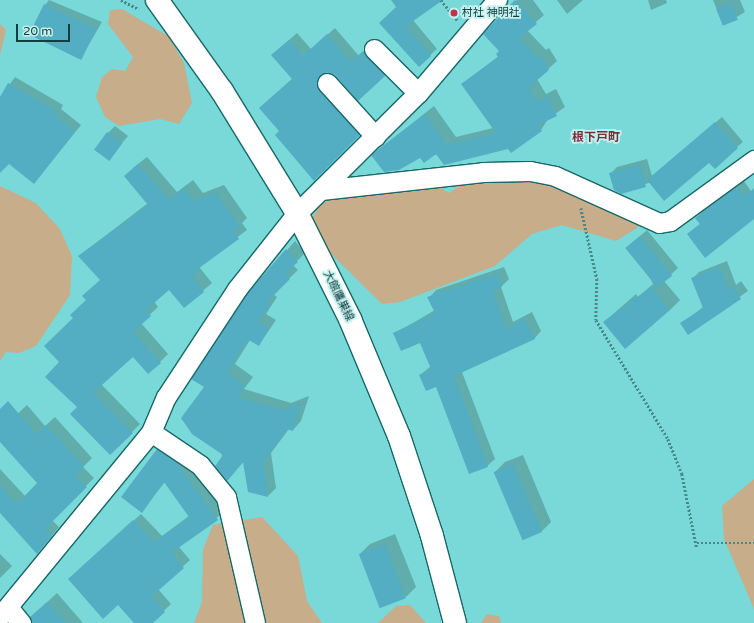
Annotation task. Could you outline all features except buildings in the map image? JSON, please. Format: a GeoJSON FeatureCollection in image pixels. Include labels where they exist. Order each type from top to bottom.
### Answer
{"type":"FeatureCollection","features":[{"type":"Feature","properties":{"kind":"main road","name":"大館鷹巣線"},"geometry":{"type":"LineString","coordinates":[[157,0],[222,91],[297,213],[350,319],[399,436],[432,536],[455,623]]}},
{"type":"Feature","properties":{"kind":"street"},"geometry":{"type":"LineString","coordinates":[[21,623],[4,612],[151,432],[166,397],[237,289],[297,213],[322,190],[418,93],[497,0]]}},
{"type":"Feature","properties":{"kind":"street"},"geometry":{"type":"LineString","coordinates":[[374,49],[418,93]]}},
{"type":"Feature","properties":{"kind":"street"},"geometry":{"type":"LineString","coordinates":[[327,83],[375,136]]}},
{"type":"Feature","properties":{"kind":"street"},"geometry":{"type":"LineString","coordinates":[[322,190],[483,172],[530,171],[564,180],[659,223],[670,221],[754,160]]}},
{"type":"Feature","properties":{"kind":"street"},"geometry":{"type":"LineString","coordinates":[[151,432],[200,464],[226,497],[255,623]]}},
{"type":"Feature","properties":{"kind":"path"},"geometry":{"type":"LineString","coordinates":[[441,0],[469,34]]}},
{"type":"Feature","properties":{"kind":"path"},"geometry":{"type":"LineString","coordinates":[[564,180],[583,212],[592,248],[596,320],[668,439],[682,474],[697,549]]}},
{"type":"Feature","properties":{"kind":"path"},"geometry":{"type":"LineString","coordinates":[[697,543],[754,543]]}},
{"type":"Feature","properties":{"kind":"shaded area"},"geometry":{"type":"Polygon","coordinates":[[[122,9],[168,36],[184,63],[192,103],[179,124],[160,119],[119,126],[105,117],[96,97],[102,77],[112,69],[125,71],[133,57],[108,24],[110,10],[122,9]]]}},
{"type":"Feature","properties":{"kind":"shaded area"},"geometry":{"type":"Polygon","coordinates":[[[0,24],[6,30],[0,55],[0,24]]]}},
{"type":"Feature","properties":{"kind":"shaded area"},"geometry":{"type":"Polygon","coordinates":[[[528,175],[556,182],[643,224],[616,241],[562,225],[532,234],[495,266],[400,302],[382,304],[321,244],[310,222],[320,205],[335,197],[437,185],[449,193],[466,181],[528,175]]]}},
{"type":"Feature","properties":{"kind":"shaded area"},"geometry":{"type":"Polygon","coordinates":[[[0,186],[36,203],[60,229],[72,256],[70,295],[36,346],[19,353],[6,352],[0,361],[0,186]]]}},
{"type":"Feature","properties":{"kind":"shaded area"},"geometry":{"type":"Polygon","coordinates":[[[754,479],[754,609],[724,539],[722,506],[754,479]]]}},
{"type":"Feature","properties":{"kind":"shaded area"},"geometry":{"type":"Polygon","coordinates":[[[262,517],[298,556],[307,601],[322,623],[194,623],[202,602],[203,549],[213,525],[262,517]]]}},
{"type":"Feature","properties":{"kind":"shaded area"},"geometry":{"type":"Polygon","coordinates":[[[410,605],[426,623],[378,623],[396,606],[410,605]]]}},
{"type":"Feature","properties":{"kind":"shaded area"},"geometry":{"type":"Polygon","coordinates":[[[487,614],[499,616],[501,623],[481,623],[487,614]]]}},
{"type":"Feature","properties":{"kind":"place","name":"村社 神明社"},"geometry":{"type":"Point","coordinates":[454,13]}},
{"type":"Feature","properties":{"kind":"district","name":"根下戸町"},"geometry":{"type":"Point","coordinates":[596,138]}}]}
